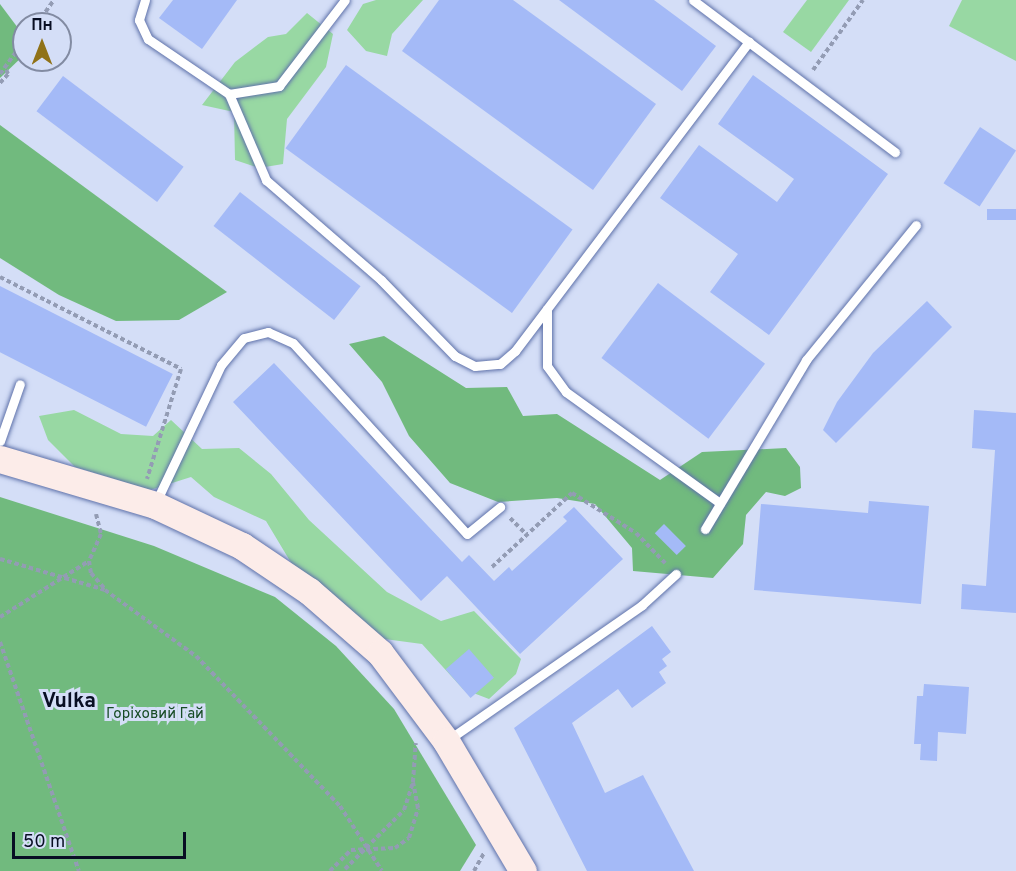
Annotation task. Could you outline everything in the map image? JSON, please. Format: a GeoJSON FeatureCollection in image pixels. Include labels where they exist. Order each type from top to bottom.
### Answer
{"type":"FeatureCollection","features":[{"type":"Feature","properties":{"kind":"street"},"geometry":{"type":"LineString","coordinates":[[0,459],[150,493],[242,546],[309,591],[380,653],[435,744],[523,871]]}},
{"type":"Feature","properties":{"kind":"lane"},"geometry":{"type":"LineString","coordinates":[[145,0],[139,20],[148,39],[229,94],[266,180],[381,280],[455,356],[475,366],[500,364],[547,309],[749,42]]}},
{"type":"Feature","properties":{"kind":"lane"},"geometry":{"type":"LineString","coordinates":[[229,94],[279,86],[345,0]]}},
{"type":"Feature","properties":{"kind":"lane"},"geometry":{"type":"LineString","coordinates":[[693,0],[895,152]]}},
{"type":"Feature","properties":{"kind":"lane"},"geometry":{"type":"LineString","coordinates":[[705,530],[806,360],[916,225]]}},
{"type":"Feature","properties":{"kind":"lane"},"geometry":{"type":"LineString","coordinates":[[547,309],[547,366],[566,393],[720,503]]}},
{"type":"Feature","properties":{"kind":"lane"},"geometry":{"type":"LineString","coordinates":[[150,493],[221,365],[244,338],[268,332],[293,343],[467,534],[500,507]]}},
{"type":"Feature","properties":{"kind":"lane"},"geometry":{"type":"LineString","coordinates":[[0,441],[20,384]]}},
{"type":"Feature","properties":{"kind":"lane"},"geometry":{"type":"LineString","coordinates":[[435,744],[642,605],[676,574]]}},
{"type":"Feature","properties":{"kind":"path"},"geometry":{"type":"LineString","coordinates":[[804,83],[863,0]]}},
{"type":"Feature","properties":{"kind":"path"},"geometry":{"type":"LineString","coordinates":[[0,74],[12,57]]}},
{"type":"Feature","properties":{"kind":"path"},"geometry":{"type":"LineString","coordinates":[[0,83],[8,74],[5,67]]}},
{"type":"Feature","properties":{"kind":"path"},"geometry":{"type":"LineString","coordinates":[[0,277],[181,369],[150,493]]}},
{"type":"Feature","properties":{"kind":"path"},"geometry":{"type":"LineString","coordinates":[[492,567],[572,493],[636,533],[676,574]]}},
{"type":"Feature","properties":{"kind":"path"},"geometry":{"type":"LineString","coordinates":[[500,507],[526,534]]}},
{"type":"Feature","properties":{"kind":"path"},"geometry":{"type":"LineString","coordinates":[[85,510],[105,517]]}},
{"type":"Feature","properties":{"kind":"path"},"geometry":{"type":"LineString","coordinates":[[0,617],[89,561],[101,534],[96,514]]}},
{"type":"Feature","properties":{"kind":"path"},"geometry":{"type":"LineString","coordinates":[[0,559],[105,590]]}},
{"type":"Feature","properties":{"kind":"path"},"geometry":{"type":"LineString","coordinates":[[89,561],[91,573],[105,590],[196,656],[340,806],[382,871]]}},
{"type":"Feature","properties":{"kind":"path"},"geometry":{"type":"LineString","coordinates":[[0,642],[79,871]]}},
{"type":"Feature","properties":{"kind":"path"},"geometry":{"type":"LineString","coordinates":[[345,870],[404,810],[413,782],[416,736],[435,744]]}},
{"type":"Feature","properties":{"kind":"path"},"geometry":{"type":"LineString","coordinates":[[330,871],[351,850],[395,848],[409,837],[418,808],[413,782]]}},
{"type":"Feature","properties":{"kind":"path"},"geometry":{"type":"LineString","coordinates":[[474,871],[488,846],[492,854]]}},
{"type":"Feature","properties":{"kind":"green space"},"geometry":{"type":"Polygon","coordinates":[[[376,0],[423,0],[392,34],[387,56],[366,51],[347,30],[363,4],[376,0]]]}},
{"type":"Feature","properties":{"kind":"green space"},"geometry":{"type":"Polygon","coordinates":[[[807,0],[849,0],[811,52],[783,32],[807,0]]]}},
{"type":"Feature","properties":{"kind":"green space"},"geometry":{"type":"Polygon","coordinates":[[[962,0],[1016,0],[1016,61],[949,26],[962,0]]]}},
{"type":"Feature","properties":{"kind":"green space"},"geometry":{"type":"Polygon","coordinates":[[[0,4],[12,20],[12,66],[0,78],[0,4]]]}},
{"type":"Feature","properties":{"kind":"green space"},"geometry":{"type":"Polygon","coordinates":[[[307,13],[333,34],[326,67],[287,119],[283,164],[259,168],[235,160],[234,112],[202,105],[235,62],[268,37],[286,34],[307,13]]]}},
{"type":"Feature","properties":{"kind":"green space"},"geometry":{"type":"Polygon","coordinates":[[[0,125],[227,292],[179,320],[116,321],[59,295],[0,258],[0,125]]]}},
{"type":"Feature","properties":{"kind":"green space"},"geometry":{"type":"Polygon","coordinates":[[[384,336],[466,388],[507,387],[523,416],[557,414],[660,480],[702,452],[786,448],[800,467],[801,488],[785,496],[766,492],[746,515],[743,544],[713,578],[633,571],[632,548],[595,504],[557,498],[498,502],[450,483],[409,436],[382,382],[349,344],[384,336]]]}},
{"type":"Feature","properties":{"kind":"green space"},"geometry":{"type":"Polygon","coordinates":[[[74,410],[121,434],[153,436],[171,420],[202,449],[239,448],[271,474],[309,520],[387,592],[441,621],[474,611],[521,659],[516,674],[489,699],[463,689],[422,644],[377,638],[293,566],[266,521],[214,497],[191,477],[150,490],[75,467],[48,440],[39,416],[74,410]]]}},
{"type":"Feature","properties":{"kind":"green space","name":"Горіховий Гай"},"geometry":{"type":"Polygon","coordinates":[[[0,497],[154,546],[275,597],[336,646],[394,709],[476,845],[460,871],[0,871],[0,497]]]}},
{"type":"Feature","properties":{"kind":"building"},"geometry":{"type":"Polygon","coordinates":[[[173,0],[237,0],[202,49],[159,18],[173,0]]]}},
{"type":"Feature","properties":{"kind":"building"},"geometry":{"type":"Polygon","coordinates":[[[439,0],[513,0],[656,104],[593,190],[402,51],[439,0]]]}},
{"type":"Feature","properties":{"kind":"building"},"geometry":{"type":"Polygon","coordinates":[[[559,0],[654,0],[716,46],[682,91],[559,0]]]}},
{"type":"Feature","properties":{"kind":"building"},"geometry":{"type":"Polygon","coordinates":[[[346,65],[573,230],[512,313],[285,148],[346,65]]]}},
{"type":"Feature","properties":{"kind":"building"},"geometry":{"type":"Polygon","coordinates":[[[753,75],[888,174],[769,335],[710,292],[738,254],[660,198],[699,145],[777,202],[794,179],[718,124],[753,75]]]}},
{"type":"Feature","properties":{"kind":"building"},"geometry":{"type":"Polygon","coordinates":[[[63,76],[184,167],[157,202],[37,111],[63,76]]]}},
{"type":"Feature","properties":{"kind":"building"},"geometry":{"type":"Polygon","coordinates":[[[980,127],[1016,151],[980,207],[944,183],[980,127]]]}},
{"type":"Feature","properties":{"kind":"building"},"geometry":{"type":"Polygon","coordinates":[[[240,192],[361,286],[334,320],[214,226],[240,192]]]}},
{"type":"Feature","properties":{"kind":"building"},"geometry":{"type":"Polygon","coordinates":[[[987,209],[1016,209],[1016,220],[987,220],[987,209]]]}},
{"type":"Feature","properties":{"kind":"building"},"geometry":{"type":"Polygon","coordinates":[[[658,283],[765,364],[708,439],[601,358],[658,283]]]}},
{"type":"Feature","properties":{"kind":"building"},"geometry":{"type":"Polygon","coordinates":[[[0,286],[173,374],[146,427],[0,352],[0,286]]]}},
{"type":"Feature","properties":{"kind":"building"},"geometry":{"type":"Polygon","coordinates":[[[927,301],[952,327],[836,443],[823,430],[837,402],[873,353],[927,301]]]}},
{"type":"Feature","properties":{"kind":"building"},"geometry":{"type":"Polygon","coordinates":[[[274,363],[462,562],[469,555],[494,581],[509,567],[512,571],[567,521],[563,517],[574,507],[623,559],[520,654],[447,576],[421,601],[233,402],[274,363]]]}},
{"type":"Feature","properties":{"kind":"building"},"geometry":{"type":"Polygon","coordinates":[[[974,410],[1016,413],[1016,613],[961,609],[962,584],[986,586],[995,450],[972,448],[974,410]]]}},
{"type":"Feature","properties":{"kind":"building"},"geometry":{"type":"Polygon","coordinates":[[[869,501],[929,506],[921,604],[754,590],[761,504],[868,513],[869,501]]]}},
{"type":"Feature","properties":{"kind":"building"},"geometry":{"type":"Polygon","coordinates":[[[664,524],[686,546],[677,555],[655,533],[664,524]]]}},
{"type":"Feature","properties":{"kind":"building"},"geometry":{"type":"Polygon","coordinates":[[[652,626],[671,652],[662,659],[667,666],[659,672],[666,683],[632,708],[618,689],[572,723],[605,793],[643,775],[694,871],[587,871],[514,728],[652,626]]]}},
{"type":"Feature","properties":{"kind":"building"},"geometry":{"type":"Polygon","coordinates":[[[469,649],[494,678],[471,698],[446,669],[469,649]]]}},
{"type":"Feature","properties":{"kind":"building"},"geometry":{"type":"Polygon","coordinates":[[[924,684],[969,687],[966,734],[938,732],[937,761],[920,760],[921,744],[914,744],[917,696],[923,696],[924,684]]]}},
{"type":"Feature","properties":{"kind":"district","name":"Vulka"},"geometry":{"type":"Point","coordinates":[69,702]}}]}
